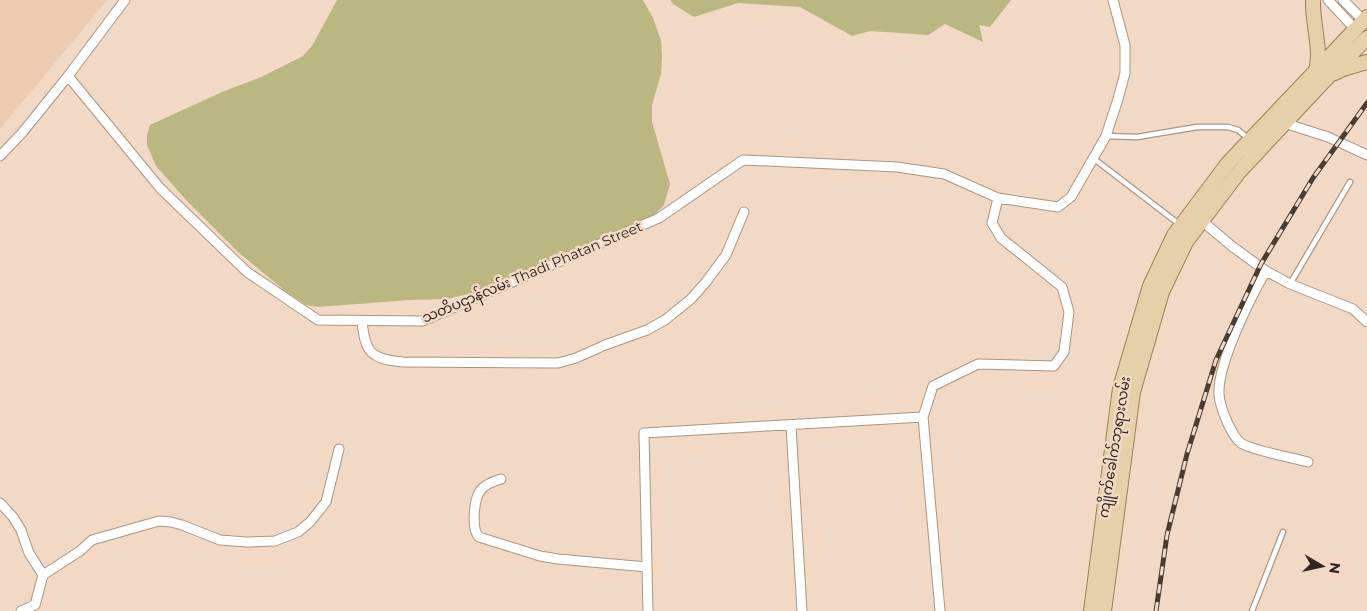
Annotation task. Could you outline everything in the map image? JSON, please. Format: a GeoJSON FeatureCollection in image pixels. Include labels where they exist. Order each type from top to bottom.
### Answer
{"type":"FeatureCollection","features":[{"type":"Feature","properties":{"kind":"main road"},"geometry":{"type":"LineString","coordinates":[[1314,0],[1314,25],[1322,74],[1367,62]]}},
{"type":"Feature","properties":{"kind":"main road","name":"ကျိုက်ခေါက်ဘုရားလမ်း"},"geometry":{"type":"LineString","coordinates":[[1091,611],[1120,388],[1150,286],[1174,235],[1228,163],[1250,140],[1322,74],[1365,30]]}},
{"type":"Feature","properties":{"kind":"main road","name":"ကျိုက်ခေါက်ဘုရားလမ်း"},"geometry":{"type":"LineString","coordinates":[[1104,611],[1133,392],[1162,292],[1186,242],[1202,220],[1238,172],[1284,123],[1322,74]]}},
{"type":"Feature","properties":{"kind":"street"},"geometry":{"type":"LineString","coordinates":[[0,156],[22,133],[68,76],[125,0]]}},
{"type":"Feature","properties":{"kind":"street","name":"သတိပဌာန်လမ်း Thadi Phatan Street"},"geometry":{"type":"LineString","coordinates":[[68,76],[160,188],[247,272],[318,320],[423,321],[658,218],[743,160],[897,167],[944,174],[998,198],[1058,207],[1071,197],[1106,136],[1125,73],[1125,45],[1113,0]]}},
{"type":"Feature","properties":{"kind":"street"},"geometry":{"type":"LineString","coordinates":[[1328,0],[1365,30]]}},
{"type":"Feature","properties":{"kind":"street"},"geometry":{"type":"LineString","coordinates":[[1343,0],[1365,30]]}},
{"type":"Feature","properties":{"kind":"street"},"geometry":{"type":"LineString","coordinates":[[1284,123],[1328,137],[1367,155]]}},
{"type":"Feature","properties":{"kind":"street"},"geometry":{"type":"LineString","coordinates":[[940,611],[923,417],[933,386],[978,364],[1054,366],[1064,352],[1069,312],[1062,287],[1001,238],[992,223],[998,198]]}},
{"type":"Feature","properties":{"kind":"street"},"geometry":{"type":"LineString","coordinates":[[362,320],[363,339],[375,356],[384,360],[403,362],[558,363],[566,361],[654,327],[691,299],[726,255],[744,212]]}},
{"type":"Feature","properties":{"kind":"street"},"geometry":{"type":"LineString","coordinates":[[1202,220],[1233,247],[1266,271],[1290,284],[1353,309],[1367,322]]}},
{"type":"Feature","properties":{"kind":"street"},"geometry":{"type":"LineString","coordinates":[[1266,271],[1254,291],[1231,345],[1221,375],[1219,397],[1232,431],[1243,444],[1308,462]]}},
{"type":"Feature","properties":{"kind":"street"},"geometry":{"type":"LineString","coordinates":[[648,611],[644,433],[923,417]]}},
{"type":"Feature","properties":{"kind":"street"},"geometry":{"type":"LineString","coordinates":[[791,426],[802,611]]}},
{"type":"Feature","properties":{"kind":"street"},"geometry":{"type":"LineString","coordinates":[[21,611],[35,605],[43,575],[80,551],[92,540],[159,521],[171,522],[220,540],[229,541],[275,542],[298,532],[316,516],[326,502],[339,450]]}},
{"type":"Feature","properties":{"kind":"street"},"geometry":{"type":"LineString","coordinates":[[501,479],[481,490],[477,499],[474,524],[475,532],[479,536],[540,556],[647,567]]}},
{"type":"Feature","properties":{"kind":"street"},"geometry":{"type":"LineString","coordinates":[[0,503],[13,517],[21,530],[29,553],[43,575]]}},
{"type":"Feature","properties":{"kind":"lane"},"geometry":{"type":"LineString","coordinates":[[1106,136],[1138,137],[1197,127],[1228,127],[1238,130],[1250,140]]}},
{"type":"Feature","properties":{"kind":"lane"},"geometry":{"type":"LineString","coordinates":[[1093,158],[1181,226]]}},
{"type":"Feature","properties":{"kind":"lane"},"geometry":{"type":"LineString","coordinates":[[1290,284],[1350,182]]}},
{"type":"Feature","properties":{"kind":"lane"},"geometry":{"type":"LineString","coordinates":[[1252,611],[1283,532]]}},
{"type":"Feature","properties":{"kind":"shaded area"},"geometry":{"type":"Polygon","coordinates":[[[0,0],[107,0],[0,129],[0,0]]]}},
{"type":"Feature","properties":{"kind":"shaded area"},"geometry":{"type":"Polygon","coordinates":[[[337,0],[643,0],[653,18],[661,40],[661,74],[652,105],[652,122],[670,184],[664,205],[653,216],[476,292],[447,299],[317,307],[306,305],[284,290],[238,252],[188,202],[156,166],[147,145],[147,135],[150,125],[222,92],[261,77],[303,56],[312,46],[337,0]]]}},
{"type":"Feature","properties":{"kind":"shaded area"},"geometry":{"type":"Polygon","coordinates":[[[670,0],[1011,0],[990,27],[979,25],[983,42],[945,24],[928,35],[870,31],[852,36],[800,7],[738,3],[694,17],[673,4],[670,0]]]}},
{"type":"Feature","properties":{"kind":"railway"},"geometry":{"type":"LineString","coordinates":[[1156,611],[1167,535],[1187,454],[1216,360],[1261,264],[1313,178],[1367,103]]}}]}
